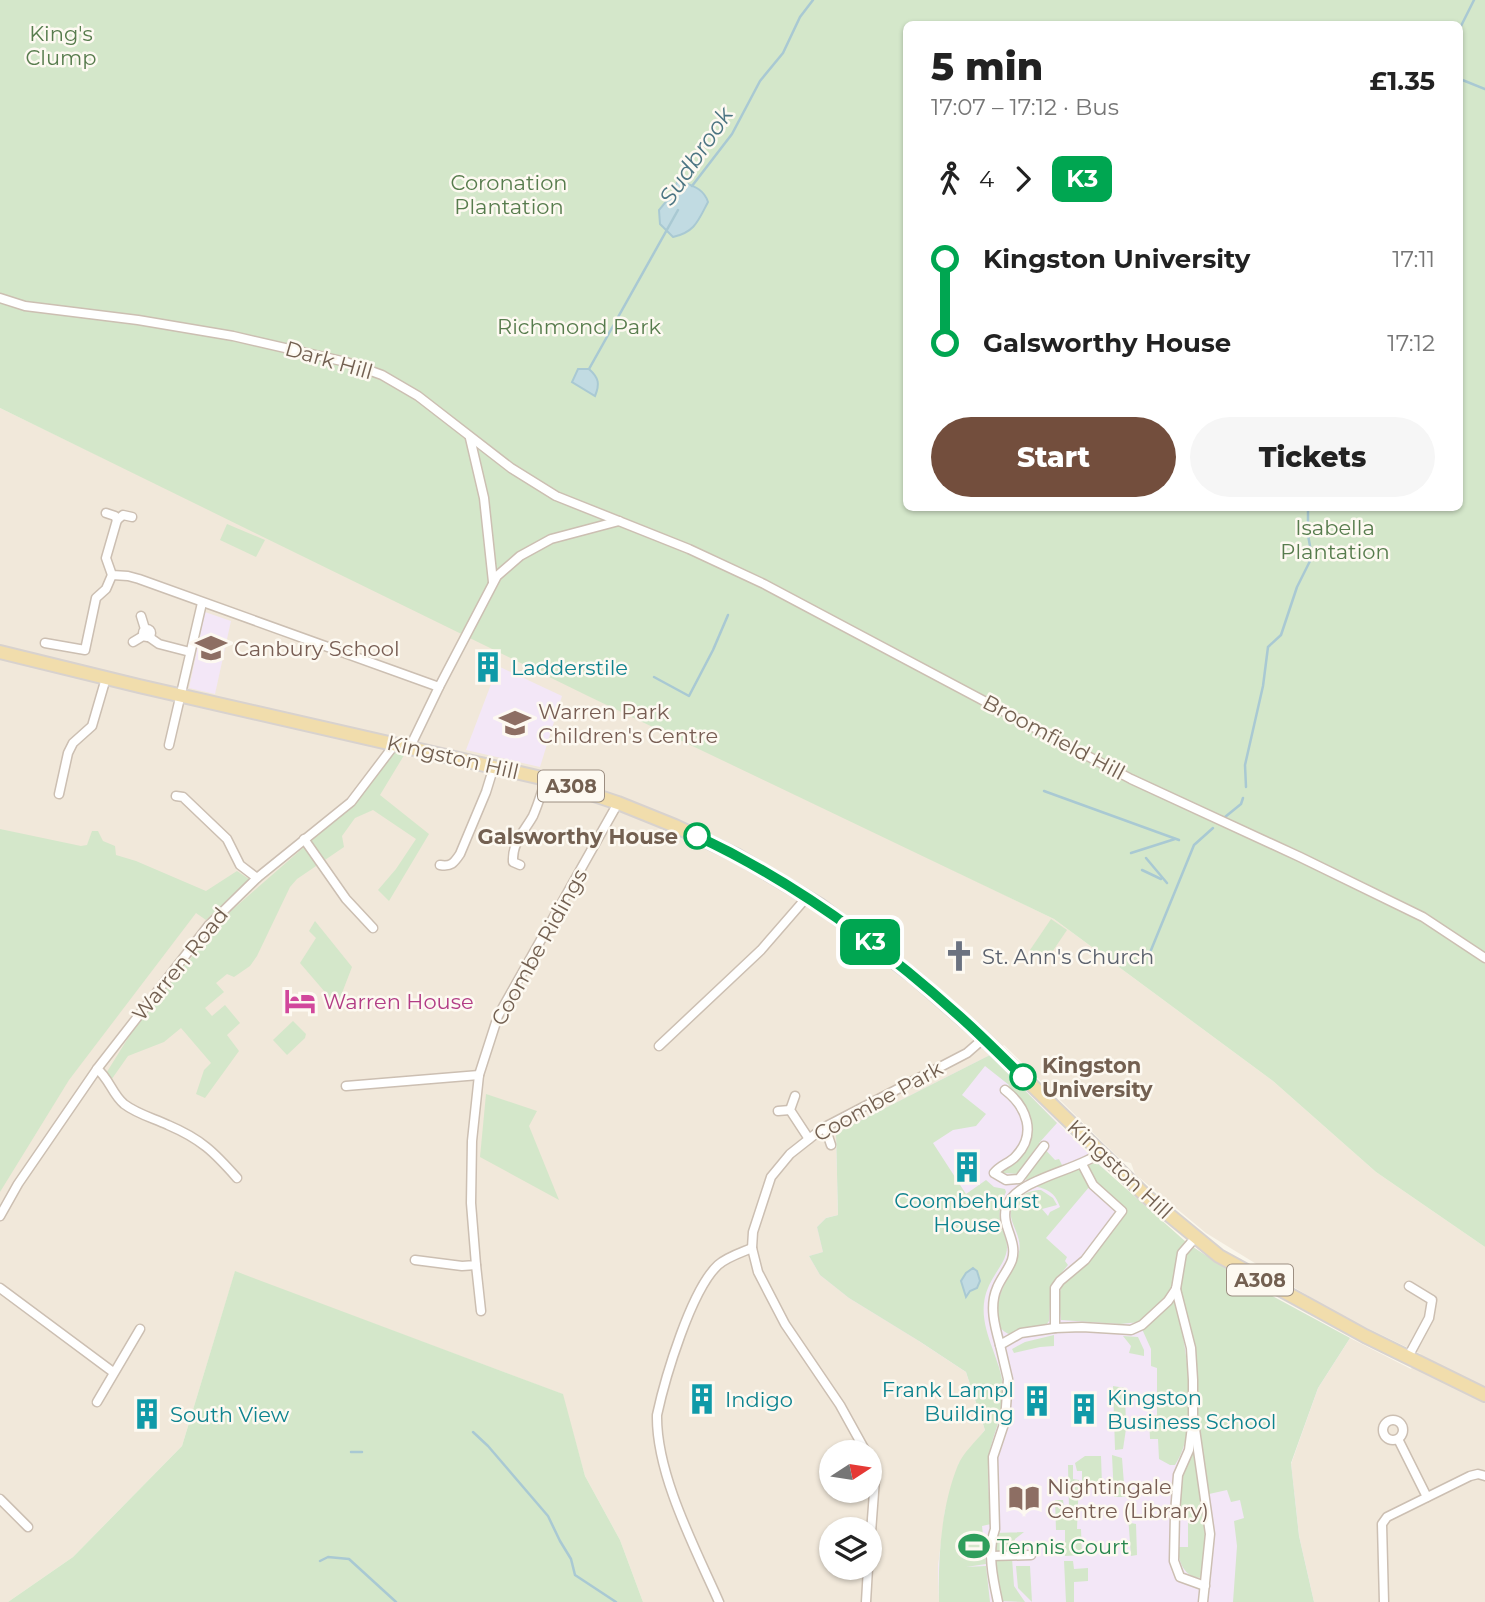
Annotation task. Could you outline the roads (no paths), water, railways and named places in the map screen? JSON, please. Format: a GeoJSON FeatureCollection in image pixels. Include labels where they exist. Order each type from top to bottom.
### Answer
{"type":"FeatureCollection","features":[{"type":"Feature","properties":{"kind":"main road","name":"Kingston Hill"},"geometry":{"type":"LineString","coordinates":[[0,652],[546,779],[618,803],[738,856],[807,897],[858,932],[905,970],[983,1039],[1146,1196],[1219,1256],[1263,1282],[1405,1355]]}},
{"type":"Feature","properties":{"kind":"main road","name":"A308"},"geometry":{"type":"LineString","coordinates":[[1405,1355],[1485,1395]]}},
{"type":"Feature","properties":{"kind":"street","name":"Dark Hill"},"geometry":{"type":"LineString","coordinates":[[0,298],[24,306],[233,335],[346,362],[382,375],[418,396],[511,468],[556,496],[620,521]]}},
{"type":"Feature","properties":{"kind":"street"},"geometry":{"type":"LineString","coordinates":[[470,438],[484,498],[493,582]]}},
{"type":"Feature","properties":{"kind":"street"},"geometry":{"type":"LineString","coordinates":[[106,513],[116,516],[117,520]]}},
{"type":"Feature","properties":{"kind":"street"},"geometry":{"type":"LineString","coordinates":[[114,575],[106,558],[117,520],[123,515],[132,517]]}},
{"type":"Feature","properties":{"kind":"street"},"geometry":{"type":"LineString","coordinates":[[410,747],[493,582],[511,562],[538,545],[565,534],[620,521]]}},
{"type":"Feature","properties":{"kind":"street","name":"Broomfield Hill"},"geometry":{"type":"LineString","coordinates":[[620,521],[764,584],[1131,779],[1300,856],[1414,912],[1485,958]]}},
{"type":"Feature","properties":{"kind":"street"},"geometry":{"type":"LineString","coordinates":[[114,575],[139,579],[439,687]]}},
{"type":"Feature","properties":{"kind":"street"},"geometry":{"type":"LineString","coordinates":[[45,643],[85,650],[96,598],[106,589],[114,575]]}},
{"type":"Feature","properties":{"kind":"street"},"geometry":{"type":"LineString","coordinates":[[169,745],[202,603]]}},
{"type":"Feature","properties":{"kind":"street"},"geometry":{"type":"LineString","coordinates":[[141,616],[146,634],[159,644],[190,652]]}},
{"type":"Feature","properties":{"kind":"street"},"geometry":{"type":"LineString","coordinates":[[133,642],[146,634]]}},
{"type":"Feature","properties":{"kind":"street"},"geometry":{"type":"LineString","coordinates":[[59,794],[68,753],[73,743],[92,726],[106,678]]}},
{"type":"Feature","properties":{"kind":"street","name":"Warren Road"},"geometry":{"type":"LineString","coordinates":[[0,1216],[18,1184],[97,1069],[209,925],[257,878],[351,802],[395,744]]}},
{"type":"Feature","properties":{"kind":"street"},"geometry":{"type":"LineString","coordinates":[[440,865],[448,867],[460,854],[494,766]]}},
{"type":"Feature","properties":{"kind":"street"},"geometry":{"type":"LineString","coordinates":[[520,866],[513,862],[517,839],[533,816],[546,779]]}},
{"type":"Feature","properties":{"kind":"street"},"geometry":{"type":"LineString","coordinates":[[176,796],[183,797],[227,839],[240,865],[257,878]]}},
{"type":"Feature","properties":{"kind":"street","name":"Coombe Ridings"},"geometry":{"type":"LineString","coordinates":[[481,1311],[471,1203],[472,1141],[479,1075],[498,1016],[618,803]]}},
{"type":"Feature","properties":{"kind":"street"},"geometry":{"type":"LineString","coordinates":[[304,839],[346,899],[373,928]]}},
{"type":"Feature","properties":{"kind":"street"},"geometry":{"type":"LineString","coordinates":[[659,1046],[761,950],[807,897]]}},
{"type":"Feature","properties":{"kind":"street","name":"Coombe Park"},"geometry":{"type":"LineString","coordinates":[[859,1440],[835,1396],[785,1324],[758,1272],[752,1248],[762,1201],[771,1177],[790,1154],[825,1127],[967,1053],[983,1039]]}},
{"type":"Feature","properties":{"kind":"street"},"geometry":{"type":"LineString","coordinates":[[97,1069],[122,1103],[194,1137],[211,1148],[237,1178]]}},
{"type":"Feature","properties":{"kind":"street"},"geometry":{"type":"LineString","coordinates":[[346,1086],[479,1075]]}},
{"type":"Feature","properties":{"kind":"street"},"geometry":{"type":"LineString","coordinates":[[1005,1090],[1022,1108],[1028,1130],[1014,1159],[994,1173],[1006,1180],[1020,1178],[1044,1146]]}},
{"type":"Feature","properties":{"kind":"street"},"geometry":{"type":"LineString","coordinates":[[790,1110],[795,1096]]}},
{"type":"Feature","properties":{"kind":"street"},"geometry":{"type":"LineString","coordinates":[[778,1111],[790,1110]]}},
{"type":"Feature","properties":{"kind":"street"},"geometry":{"type":"LineString","coordinates":[[790,1110],[809,1139]]}},
{"type":"Feature","properties":{"kind":"street"},"geometry":{"type":"LineString","coordinates":[[825,1127],[831,1145]]}},
{"type":"Feature","properties":{"kind":"street"},"geometry":{"type":"LineString","coordinates":[[998,1602],[992,1556],[995,1529],[993,1457],[1005,1421],[1008,1387],[992,1304],[996,1289],[1012,1261],[1014,1248],[1004,1215],[1010,1197],[1100,1153]]}},
{"type":"Feature","properties":{"kind":"street"},"geometry":{"type":"LineString","coordinates":[[1055,1328],[1055,1288],[1059,1280],[1085,1260],[1122,1211],[1093,1185],[1082,1164]]}},
{"type":"Feature","properties":{"kind":"street"},"geometry":{"type":"LineString","coordinates":[[1020,1178],[1026,1187]]}},
{"type":"Feature","properties":{"kind":"street"},"geometry":{"type":"LineString","coordinates":[[1195,1238],[1182,1253],[1176,1289],[1191,1348],[1193,1419],[1189,1450],[1178,1475],[1174,1561],[1180,1577],[1205,1586]]}},
{"type":"Feature","properties":{"kind":"street"},"geometry":{"type":"LineString","coordinates":[[719,1602],[675,1499],[656,1433],[657,1415],[686,1321],[702,1283],[719,1264],[752,1248]]}},
{"type":"Feature","properties":{"kind":"street"},"geometry":{"type":"LineString","coordinates":[[415,1260],[462,1266],[476,1265]]}},
{"type":"Feature","properties":{"kind":"street"},"geometry":{"type":"LineString","coordinates":[[1405,1355],[1429,1318],[1432,1300],[1409,1286]]}},
{"type":"Feature","properties":{"kind":"street"},"geometry":{"type":"LineString","coordinates":[[0,1288],[113,1372]]}},
{"type":"Feature","properties":{"kind":"street"},"geometry":{"type":"LineString","coordinates":[[1000,1345],[1021,1333],[1055,1328],[1131,1330],[1142,1325],[1168,1301],[1176,1289]]}},
{"type":"Feature","properties":{"kind":"street"},"geometry":{"type":"LineString","coordinates":[[97,1402],[140,1329]]}},
{"type":"Feature","properties":{"kind":"street"},"geometry":{"type":"LineString","coordinates":[[1193,1419],[1198,1435],[1200,1471],[1210,1534],[1203,1602]]}},
{"type":"Feature","properties":{"kind":"street"},"geometry":{"type":"LineString","coordinates":[[1398,1439],[1427,1497]]}},
{"type":"Feature","properties":{"kind":"street"},"geometry":{"type":"LineString","coordinates":[[1384,1602],[1381,1524],[1387,1517],[1470,1476],[1485,1476]]}},
{"type":"Feature","properties":{"kind":"street"},"geometry":{"type":"LineString","coordinates":[[0,1499],[28,1527]]}},
{"type":"Feature","properties":{"kind":"street"},"geometry":{"type":"LineString","coordinates":[[992,1556],[1031,1555]]}},
{"type":"Feature","properties":{"kind":"street"},"geometry":{"type":"LineString","coordinates":[[866,1602],[867,1580]]}},
{"type":"Feature","properties":{"kind":"water"},"geometry":{"type":"Polygon","coordinates":[[[681,181],[701,191],[708,202],[691,229],[673,237],[660,224],[659,210],[674,192],[677,182],[681,181]]]}},
{"type":"Feature","properties":{"kind":"water"},"geometry":{"type":"Polygon","coordinates":[[[578,369],[589,369],[597,378],[595,396],[572,382],[578,369]]]}},
{"type":"Feature","properties":{"kind":"water"},"geometry":{"type":"Polygon","coordinates":[[[973,1268],[980,1281],[977,1288],[970,1291],[966,1297],[961,1281],[973,1268]]]}},
{"type":"Feature","properties":{"kind":"waterway","name":"Sudbrook"},"geometry":{"type":"LineString","coordinates":[[692,186],[732,134],[760,81],[783,53],[800,17],[813,0]]}},
{"type":"Feature","properties":{"kind":"waterway"},"geometry":{"type":"LineString","coordinates":[[1463,22],[1474,0]]}},
{"type":"Feature","properties":{"kind":"waterway"},"geometry":{"type":"LineString","coordinates":[[1463,80],[1485,89]]}},
{"type":"Feature","properties":{"kind":"waterway","name":"Sudbrook"},"geometry":{"type":"LineString","coordinates":[[589,369],[678,210]]}},
{"type":"Feature","properties":{"kind":"waterway"},"geometry":{"type":"LineString","coordinates":[[1246,787],[1245,765],[1263,686],[1268,647],[1281,635],[1297,587],[1312,557],[1308,511]]}},
{"type":"Feature","properties":{"kind":"waterway"},"geometry":{"type":"LineString","coordinates":[[654,677],[689,696],[728,615]]}},
{"type":"Feature","properties":{"kind":"waterway"},"geometry":{"type":"LineString","coordinates":[[1044,791],[1179,840]]}},
{"type":"Feature","properties":{"kind":"waterway"},"geometry":{"type":"LineString","coordinates":[[1225,817],[1241,804],[1243,798]]}},
{"type":"Feature","properties":{"kind":"waterway"},"geometry":{"type":"LineString","coordinates":[[1149,955],[1194,845],[1213,828]]}},
{"type":"Feature","properties":{"kind":"waterway"},"geometry":{"type":"LineString","coordinates":[[1131,853],[1175,839]]}},
{"type":"Feature","properties":{"kind":"waterway"},"geometry":{"type":"LineString","coordinates":[[1146,858],[1167,883]]}},
{"type":"Feature","properties":{"kind":"waterway"},"geometry":{"type":"LineString","coordinates":[[1142,870],[1161,879]]}},
{"type":"Feature","properties":{"kind":"waterway"},"geometry":{"type":"LineString","coordinates":[[473,1432],[548,1516],[571,1559],[575,1575],[616,1602]]}},
{"type":"Feature","properties":{"kind":"waterway"},"geometry":{"type":"LineString","coordinates":[[351,1452],[362,1452]]}},
{"type":"Feature","properties":{"kind":"waterway"},"geometry":{"type":"LineString","coordinates":[[320,1561],[328,1557],[349,1559],[396,1602]]}},
{"type":"Feature","properties":{"kind":"place","name":"Canbury School"},"geometry":{"type":"Point","coordinates":[211,648]}},
{"type":"Feature","properties":{"kind":"place","name":"Ladderstile"},"geometry":{"type":"Point","coordinates":[488,667]}},
{"type":"Feature","properties":{"kind":"place","name":"Warren Park Children's Centre"},"geometry":{"type":"Point","coordinates":[515,723]}},
{"type":"Feature","properties":{"kind":"place","name":"Galsworthy House"},"geometry":{"type":"Point","coordinates":[697,836]}},
{"type":"Feature","properties":{"kind":"place","name":"St. Ann's Church"},"geometry":{"type":"Point","coordinates":[959,956]}},
{"type":"Feature","properties":{"kind":"place","name":"Warren House"},"geometry":{"type":"Point","coordinates":[300,1001]}},
{"type":"Feature","properties":{"kind":"place","name":"Kingston University"},"geometry":{"type":"Point","coordinates":[1023,1077]}},
{"type":"Feature","properties":{"kind":"place","name":"Coombehurst House"},"geometry":{"type":"Point","coordinates":[967,1167]}},
{"type":"Feature","properties":{"kind":"place","name":"Indigo"},"geometry":{"type":"Point","coordinates":[702,1399]}},
{"type":"Feature","properties":{"kind":"place","name":"Frank Lampl Building"},"geometry":{"type":"Point","coordinates":[1037,1401]}},
{"type":"Feature","properties":{"kind":"place","name":"Kingston Business School"},"geometry":{"type":"Point","coordinates":[1084,1409]}},
{"type":"Feature","properties":{"kind":"place","name":"South View"},"geometry":{"type":"Point","coordinates":[147,1414]}},
{"type":"Feature","properties":{"kind":"place","name":"Nightingale Centre (Library)"},"geometry":{"type":"Point","coordinates":[1024,1498]}},
{"type":"Feature","properties":{"kind":"place","name":"Tennis Court"},"geometry":{"type":"Point","coordinates":[974,1546]}},
{"type":"Feature","properties":{"kind":"park label","name":"King's Clump"},"geometry":{"type":"Point","coordinates":[61,45]}},
{"type":"Feature","properties":{"kind":"park label","name":"Coronation Plantation"},"geometry":{"type":"Point","coordinates":[509,194]}},
{"type":"Feature","properties":{"kind":"park label","name":"Richmond Park"},"geometry":{"type":"Point","coordinates":[579,326]}},
{"type":"Feature","properties":{"kind":"park label","name":"Isabella Plantation"},"geometry":{"type":"Point","coordinates":[1335,539]}}]}
